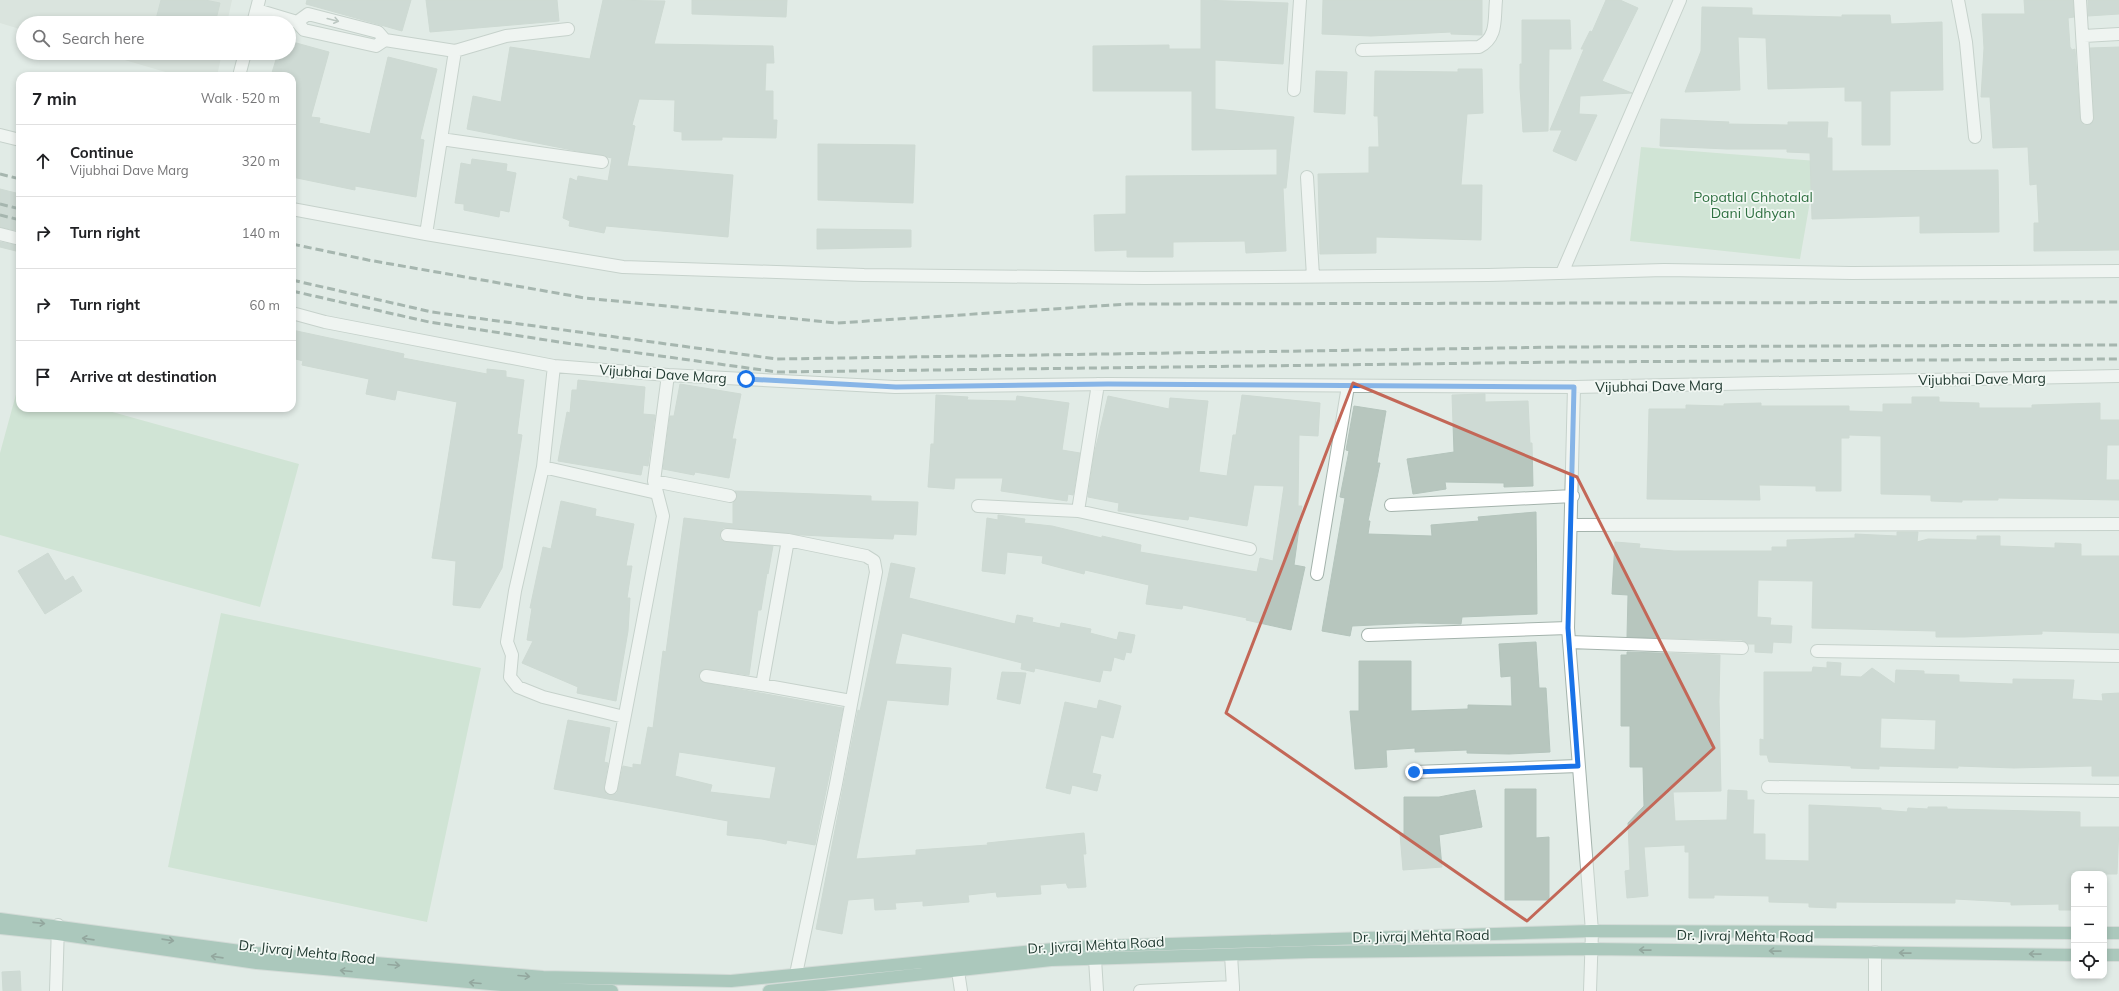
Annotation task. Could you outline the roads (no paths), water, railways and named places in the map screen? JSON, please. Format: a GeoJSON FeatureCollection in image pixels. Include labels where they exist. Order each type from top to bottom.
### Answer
{"type":"FeatureCollection","features":[{"type":"Feature","properties":{"kind":"main road"},"geometry":{"type":"LineString","coordinates":[[0,918],[58,930],[256,953],[543,977],[731,981],[1073,947],[1592,931],[2071,933]]}},
{"type":"Feature","properties":{"kind":"main road","name":"Dr. Jivraj Mehta Road"},"geometry":{"type":"LineString","coordinates":[[0,928],[58,930],[257,963],[546,989],[612,991]]}},
{"type":"Feature","properties":{"kind":"main road"},"geometry":{"type":"LineString","coordinates":[[2107,933],[2119,933]]}},
{"type":"Feature","properties":{"kind":"main road","name":"Dr. Jivraj Mehta Road"},"geometry":{"type":"LineString","coordinates":[[769,991],[1051,960],[1311,952],[1591,949],[2071,955]]}},
{"type":"Feature","properties":{"kind":"main road"},"geometry":{"type":"LineString","coordinates":[[2107,955],[2119,955]]}},
{"type":"Feature","properties":{"kind":"street"},"geometry":{"type":"LineString","coordinates":[[1294,90],[1300,0]]}},
{"type":"Feature","properties":{"kind":"street"},"geometry":{"type":"LineString","coordinates":[[1362,50],[1479,48],[1489,42],[1494,31],[1496,0]]}},
{"type":"Feature","properties":{"kind":"street"},"geometry":{"type":"LineString","coordinates":[[1562,273],[1588,217],[1680,0]]}},
{"type":"Feature","properties":{"kind":"street"},"geometry":{"type":"LineString","coordinates":[[1958,0],[1966,42],[1974,137]]}},
{"type":"Feature","properties":{"kind":"street"},"geometry":{"type":"LineString","coordinates":[[2080,0],[2084,36],[2087,118]]}},
{"type":"Feature","properties":{"kind":"street"},"geometry":{"type":"LineString","coordinates":[[255,16],[258,5],[283,16]]}},
{"type":"Feature","properties":{"kind":"street"},"geometry":{"type":"LineString","coordinates":[[296,22],[304,30],[376,46],[385,40],[455,51],[506,36],[568,29]]}},
{"type":"Feature","properties":{"kind":"street"},"geometry":{"type":"LineString","coordinates":[[2084,36],[2119,34]]}},
{"type":"Feature","properties":{"kind":"street"},"geometry":{"type":"LineString","coordinates":[[426,234],[455,51]]}},
{"type":"Feature","properties":{"kind":"street"},"geometry":{"type":"LineString","coordinates":[[240,72],[243,60]]}},
{"type":"Feature","properties":{"kind":"street"},"geometry":{"type":"LineString","coordinates":[[0,135],[16,139]]}},
{"type":"Feature","properties":{"kind":"street"},"geometry":{"type":"LineString","coordinates":[[441,139],[602,162]]}},
{"type":"Feature","properties":{"kind":"street"},"geometry":{"type":"LineString","coordinates":[[1307,177],[1313,276]]}},
{"type":"Feature","properties":{"kind":"street"},"geometry":{"type":"LineString","coordinates":[[296,210],[426,234],[623,267],[864,275],[1145,278],[1562,273],[1664,270],[1852,273],[2119,271]]}},
{"type":"Feature","properties":{"kind":"street"},"geometry":{"type":"LineString","coordinates":[[0,234],[16,238]]}},
{"type":"Feature","properties":{"kind":"street","name":"Vijubhai Dave Marg"},"geometry":{"type":"LineString","coordinates":[[296,314],[325,322],[554,366],[668,375],[896,387],[1098,384],[1574,387],[2119,376]]}},
{"type":"Feature","properties":{"kind":"street"},"geometry":{"type":"LineString","coordinates":[[554,366],[543,467],[515,591],[508,642],[512,655],[510,677],[518,687],[543,697],[624,717]]}},
{"type":"Feature","properties":{"kind":"street"},"geometry":{"type":"LineString","coordinates":[[611,788],[663,516],[656,487],[668,375]]}},
{"type":"Feature","properties":{"kind":"street"},"geometry":{"type":"LineString","coordinates":[[1078,511],[1098,384]]}},
{"type":"Feature","properties":{"kind":"street"},"geometry":{"type":"LineString","coordinates":[[1317,574],[1348,386]]}},
{"type":"Feature","properties":{"kind":"street"},"geometry":{"type":"LineString","coordinates":[[1574,387],[1573,496],[1568,642],[1592,931],[1590,991]]}},
{"type":"Feature","properties":{"kind":"street"},"geometry":{"type":"LineString","coordinates":[[543,467],[656,487],[730,496]]}},
{"type":"Feature","properties":{"kind":"street"},"geometry":{"type":"LineString","coordinates":[[1391,505],[1573,496]]}},
{"type":"Feature","properties":{"kind":"street"},"geometry":{"type":"LineString","coordinates":[[978,506],[1078,511],[1250,549]]}},
{"type":"Feature","properties":{"kind":"street"},"geometry":{"type":"LineString","coordinates":[[1571,525],[2119,524]]}},
{"type":"Feature","properties":{"kind":"street"},"geometry":{"type":"LineString","coordinates":[[727,535],[788,540],[866,556],[874,561],[876,572],[836,784],[796,974]]}},
{"type":"Feature","properties":{"kind":"street"},"geometry":{"type":"LineString","coordinates":[[762,685],[788,540]]}},
{"type":"Feature","properties":{"kind":"street"},"geometry":{"type":"LineString","coordinates":[[1368,635],[1568,628]]}},
{"type":"Feature","properties":{"kind":"street"},"geometry":{"type":"LineString","coordinates":[[1568,642],[1742,648]]}},
{"type":"Feature","properties":{"kind":"street"},"geometry":{"type":"LineString","coordinates":[[1817,651],[2119,656]]}},
{"type":"Feature","properties":{"kind":"street"},"geometry":{"type":"LineString","coordinates":[[706,676],[851,701]]}},
{"type":"Feature","properties":{"kind":"street"},"geometry":{"type":"LineString","coordinates":[[1414,772],[1578,766]]}},
{"type":"Feature","properties":{"kind":"street"},"geometry":{"type":"LineString","coordinates":[[1768,787],[2119,791]]}},
{"type":"Feature","properties":{"kind":"street"},"geometry":{"type":"LineString","coordinates":[[56,991],[58,930]]}},
{"type":"Feature","properties":{"kind":"street"},"geometry":{"type":"LineString","coordinates":[[1875,952],[1875,991]]}},
{"type":"Feature","properties":{"kind":"street"},"geometry":{"type":"LineString","coordinates":[[1140,991],[1233,989],[1230,955]]}},
{"type":"Feature","properties":{"kind":"street"},"geometry":{"type":"LineString","coordinates":[[1096,959],[1098,991]]}},
{"type":"Feature","properties":{"kind":"street"},"geometry":{"type":"LineString","coordinates":[[958,971],[961,991]]}},
{"type":"Feature","properties":{"kind":"railway"},"geometry":{"type":"LineString","coordinates":[[0,174],[16,178]]}},
{"type":"Feature","properties":{"kind":"railway"},"geometry":{"type":"LineString","coordinates":[[0,204],[16,208]]}},
{"type":"Feature","properties":{"kind":"railway"},"geometry":{"type":"LineString","coordinates":[[0,215],[16,219]]}},
{"type":"Feature","properties":{"kind":"railway"},"geometry":{"type":"LineString","coordinates":[[296,245],[368,260],[585,298],[837,323],[1129,304],[2119,302]]}},
{"type":"Feature","properties":{"kind":"railway"},"geometry":{"type":"LineString","coordinates":[[296,281],[432,312],[777,359],[1565,347],[2119,345]]}},
{"type":"Feature","properties":{"kind":"railway"},"geometry":{"type":"LineString","coordinates":[[296,292],[429,322],[566,343],[777,372],[1568,362],[2119,359]]}},
{"type":"Feature","properties":{"kind":"park label","name":"Popatlal Chhotalal Dani Udhyan"},"geometry":{"type":"Point","coordinates":[1753,206]}}]}
